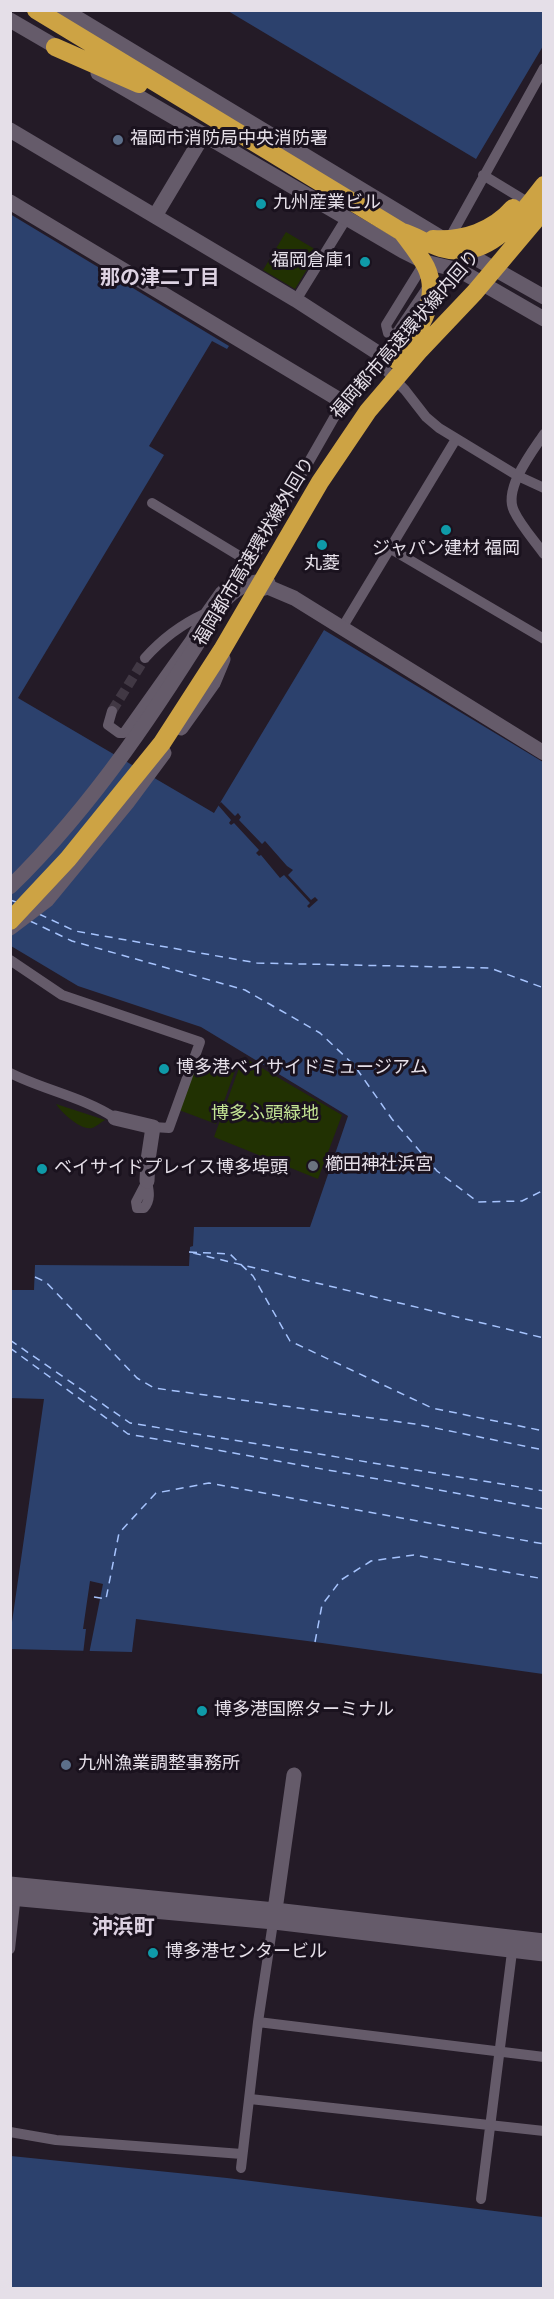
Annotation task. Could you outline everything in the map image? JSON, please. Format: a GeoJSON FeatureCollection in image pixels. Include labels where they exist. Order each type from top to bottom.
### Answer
{"type":"FeatureCollection","features":[{"type":"Feature","properties":{"kind":"highway"},"geometry":{"type":"LineString","coordinates":[[36,10],[398,230],[438,248],[459,251],[477,249],[490,243],[506,231],[543,185]]}},
{"type":"Feature","properties":{"kind":"highway"},"geometry":{"type":"LineString","coordinates":[[55,46],[118,76],[184,100],[398,230],[432,239],[454,239],[487,228],[510,212],[543,173]]}},
{"type":"Feature","properties":{"kind":"highway","name":"福岡都市高速環状線内回り"},"geometry":{"type":"LineString","coordinates":[[10,904],[59,852],[153,735],[292,515],[367,409],[399,370],[474,290],[543,205]]}},
{"type":"Feature","properties":{"kind":"highway","name":"福岡都市高速環状線外回り"},"geometry":{"type":"LineString","coordinates":[[10,921],[68,859],[162,743],[266,577],[320,482],[368,411],[408,363],[476,292],[543,212]]}},
{"type":"Feature","properties":{"kind":"highway"},"geometry":{"type":"LineString","coordinates":[[292,515],[321,462],[344,428],[411,341],[429,311],[433,285],[429,269],[398,230]]}},
{"type":"Feature","properties":{"kind":"highway"},"geometry":{"type":"LineString","coordinates":[[266,577],[296,507],[312,480],[351,417],[416,336],[424,320],[430,296],[429,274],[420,256],[398,230]]}},
{"type":"Feature","properties":{"kind":"street"},"geometry":{"type":"LineString","coordinates":[[64,10],[543,297]]}},
{"type":"Feature","properties":{"kind":"street"},"geometry":{"type":"LineString","coordinates":[[10,20],[146,103],[204,134],[346,219],[425,262],[459,270],[543,319]]}},
{"type":"Feature","properties":{"kind":"street"},"geometry":{"type":"LineString","coordinates":[[448,241],[543,68]]}},
{"type":"Feature","properties":{"kind":"street"},"geometry":{"type":"LineString","coordinates":[[10,130],[296,300],[378,354],[391,355],[408,347]]}},
{"type":"Feature","properties":{"kind":"street"},"geometry":{"type":"LineString","coordinates":[[155,216],[204,134]]}},
{"type":"Feature","properties":{"kind":"street"},"geometry":{"type":"LineString","coordinates":[[112,711],[108,725],[119,733],[124,733],[190,640],[220,592],[251,563],[343,402],[381,366],[436,328],[470,286],[493,268],[530,231],[543,212],[483,174]]}},
{"type":"Feature","properties":{"kind":"street"},"geometry":{"type":"LineString","coordinates":[[10,202],[343,402]]}},
{"type":"Feature","properties":{"kind":"street"},"geometry":{"type":"LineString","coordinates":[[296,300],[346,219]]}},
{"type":"Feature","properties":{"kind":"street"},"geometry":{"type":"LineString","coordinates":[[425,262],[386,325],[386,330],[392,335],[396,334],[441,267]]}},
{"type":"Feature","properties":{"kind":"street"},"geometry":{"type":"LineString","coordinates":[[365,344],[381,366],[405,390],[426,417],[456,440],[543,488]]}},
{"type":"Feature","properties":{"kind":"street"},"geometry":{"type":"LineString","coordinates":[[543,434],[518,476],[512,494],[513,509],[543,554]]}},
{"type":"Feature","properties":{"kind":"street"},"geometry":{"type":"LineString","coordinates":[[342,627],[456,440]]}},
{"type":"Feature","properties":{"kind":"street"},"geometry":{"type":"LineString","coordinates":[[152,503],[251,563]]}},
{"type":"Feature","properties":{"kind":"street"},"geometry":{"type":"LineString","coordinates":[[391,549],[543,639]]}},
{"type":"Feature","properties":{"kind":"street"},"geometry":{"type":"LineString","coordinates":[[10,887],[87,802],[129,748],[224,601],[234,590],[256,580],[275,585],[310,604],[371,648],[543,753]]}},
{"type":"Feature","properties":{"kind":"street"},"geometry":{"type":"LineString","coordinates":[[10,928],[47,900],[128,803],[213,682],[257,590],[268,587],[280,591],[324,615]]}},
{"type":"Feature","properties":{"kind":"street"},"geometry":{"type":"LineString","coordinates":[[145,658],[182,625],[206,613]]}},
{"type":"Feature","properties":{"kind":"street"},"geometry":{"type":"LineString","coordinates":[[10,960],[62,995],[200,1042],[170,1128],[153,1127],[114,1118],[28,1091],[10,1078]]}},
{"type":"Feature","properties":{"kind":"street"},"geometry":{"type":"LineString","coordinates":[[10,1073],[35,1085],[98,1106],[114,1118]]}},
{"type":"Feature","properties":{"kind":"street"},"geometry":{"type":"LineString","coordinates":[[147,1181],[153,1127]]}},
{"type":"Feature","properties":{"kind":"street"},"geometry":{"type":"LineString","coordinates":[[241,2168],[258,2022],[294,1775]]}},
{"type":"Feature","properties":{"kind":"street"},"geometry":{"type":"LineString","coordinates":[[10,1949],[14,1891],[274,1916],[513,1945],[543,1954]]}},
{"type":"Feature","properties":{"kind":"street"},"geometry":{"type":"LineString","coordinates":[[513,1945],[543,1941]]}},
{"type":"Feature","properties":{"kind":"street"},"geometry":{"type":"LineString","coordinates":[[481,2199],[513,1945]]}},
{"type":"Feature","properties":{"kind":"street"},"geometry":{"type":"LineString","coordinates":[[258,2022],[543,2057]]}},
{"type":"Feature","properties":{"kind":"street"},"geometry":{"type":"LineString","coordinates":[[250,2099],[543,2131]]}},
{"type":"Feature","properties":{"kind":"street"},"geometry":{"type":"LineString","coordinates":[[10,2132],[56,2140],[242,2154]]}},
{"type":"Feature","properties":{"kind":"green space"},"geometry":{"type":"Polygon","coordinates":[[[286,232],[318,251],[295,289],[263,270],[286,232]]]}},
{"type":"Feature","properties":{"kind":"green space"},"geometry":{"type":"Polygon","coordinates":[[[198,1054],[236,1068],[216,1124],[179,1110],[198,1054]]]}},
{"type":"Feature","properties":{"kind":"green space","name":"博多ふ頭緑地"},"geometry":{"type":"Polygon","coordinates":[[[243,1057],[342,1115],[318,1179],[214,1137],[243,1057]]]}},
{"type":"Feature","properties":{"kind":"green space"},"geometry":{"type":"Polygon","coordinates":[[[56,1104],[105,1120],[92,1128],[82,1127],[56,1104]]]}},
{"type":"Feature","properties":{"kind":"water"},"geometry":{"type":"Polygon","coordinates":[[[228,11],[543,11],[543,46],[476,159],[228,11]]]}},
{"type":"Feature","properties":{"kind":"water"},"geometry":{"type":"Polygon","coordinates":[[[10,214],[229,346],[227,349],[212,341],[149,446],[164,455],[18,698],[214,813],[324,630],[543,762],[543,1674],[136,1619],[132,1652],[11,1649],[11,1629],[44,1399],[11,1398],[11,1290],[34,1290],[35,1265],[189,1266],[194,1227],[310,1227],[348,1116],[201,1027],[78,986],[11,946],[10,214]]]}},
{"type":"Feature","properties":{"kind":"water"},"geometry":{"type":"Polygon","coordinates":[[[11,2156],[227,2178],[543,2217],[543,2288],[11,2288],[11,2156]]]}},
{"type":"Feature","properties":{"kind":"pier"},"geometry":{"type":"Polygon","coordinates":[[[221,802],[235,816],[238,813],[241,817],[239,820],[262,844],[265,841],[293,870],[288,875],[311,900],[315,897],[318,900],[309,908],[307,906],[310,903],[284,875],[280,878],[261,855],[256,853],[259,850],[234,823],[231,825],[229,823],[231,820],[218,805],[221,802]]]}},
{"type":"Feature","properties":{"kind":"pier"},"geometry":{"type":"Polygon","coordinates":[[[90,1581],[103,1584],[89,1654],[83,1654],[86,1629],[83,1629],[90,1581]]]}},
{"type":"Feature","properties":{"kind":"ferry route"},"geometry":{"type":"LineString","coordinates":[[10,900],[16,902]]}},
{"type":"Feature","properties":{"kind":"ferry route"},"geometry":{"type":"LineString","coordinates":[[39,914],[75,931],[257,963],[490,968],[544,988]]}},
{"type":"Feature","properties":{"kind":"ferry route"},"geometry":{"type":"LineString","coordinates":[[30,921],[72,941],[245,990],[320,1033],[354,1065],[392,1119],[437,1171],[478,1202],[522,1201],[544,1190]]}},
{"type":"Feature","properties":{"kind":"ferry route"},"geometry":{"type":"LineString","coordinates":[[189,1252],[230,1254],[253,1276],[290,1341],[432,1408],[544,1431]]}},
{"type":"Feature","properties":{"kind":"ferry route"},"geometry":{"type":"LineString","coordinates":[[193,1253],[544,1338]]}},
{"type":"Feature","properties":{"kind":"ferry route"},"geometry":{"type":"LineString","coordinates":[[35,1277],[46,1282],[137,1378],[154,1388],[415,1424],[544,1450]]}},
{"type":"Feature","properties":{"kind":"ferry route"},"geometry":{"type":"LineString","coordinates":[[10,1340],[130,1423],[544,1491]]}},
{"type":"Feature","properties":{"kind":"ferry route"},"geometry":{"type":"LineString","coordinates":[[10,1348],[128,1434],[544,1509]]}},
{"type":"Feature","properties":{"kind":"ferry route"},"geometry":{"type":"LineString","coordinates":[[94,1597],[106,1599],[119,1533],[156,1493],[209,1483],[544,1544]]}},
{"type":"Feature","properties":{"kind":"ferry route"},"geometry":{"type":"LineString","coordinates":[[315,1642],[322,1605],[341,1580],[371,1561],[414,1555],[544,1579]]}},
{"type":"Feature","properties":{"kind":"tunnel"},"geometry":{"type":"LineString","coordinates":[[112,711],[145,658]]}},
{"type":"Feature","properties":{"kind":"place","name":"福岡市消防局中央消防署"},"geometry":{"type":"Point","coordinates":[118,140]}},
{"type":"Feature","properties":{"kind":"place","name":"九州産業ビル"},"geometry":{"type":"Point","coordinates":[261,204]}},
{"type":"Feature","properties":{"kind":"place","name":"福岡倉庫1"},"geometry":{"type":"Point","coordinates":[365,262]}},
{"type":"Feature","properties":{"kind":"place","name":"ジャパン建材 福岡"},"geometry":{"type":"Point","coordinates":[446,530]}},
{"type":"Feature","properties":{"kind":"place","name":"丸菱"},"geometry":{"type":"Point","coordinates":[322,545]}},
{"type":"Feature","properties":{"kind":"place","name":"博多港ベイサイドミュージアム"},"geometry":{"type":"Point","coordinates":[164,1069]}},
{"type":"Feature","properties":{"kind":"place","name":"櫛田神社浜宮"},"geometry":{"type":"Point","coordinates":[313,1166]}},
{"type":"Feature","properties":{"kind":"place","name":"ベイサイドプレイス博多埠頭"},"geometry":{"type":"Point","coordinates":[42,1169]}},
{"type":"Feature","properties":{"kind":"place","name":"博多港国際ターミナル"},"geometry":{"type":"Point","coordinates":[202,1711]}},
{"type":"Feature","properties":{"kind":"place","name":"九州漁業調整事務所"},"geometry":{"type":"Point","coordinates":[66,1765]}},
{"type":"Feature","properties":{"kind":"place","name":"博多港センタービル"},"geometry":{"type":"Point","coordinates":[153,1953]}},
{"type":"Feature","properties":{"kind":"district","name":"那の津二丁目"},"geometry":{"type":"Point","coordinates":[160,279]}},
{"type":"Feature","properties":{"kind":"district","name":"沖浜町"},"geometry":{"type":"Point","coordinates":[123,1929]}}]}
